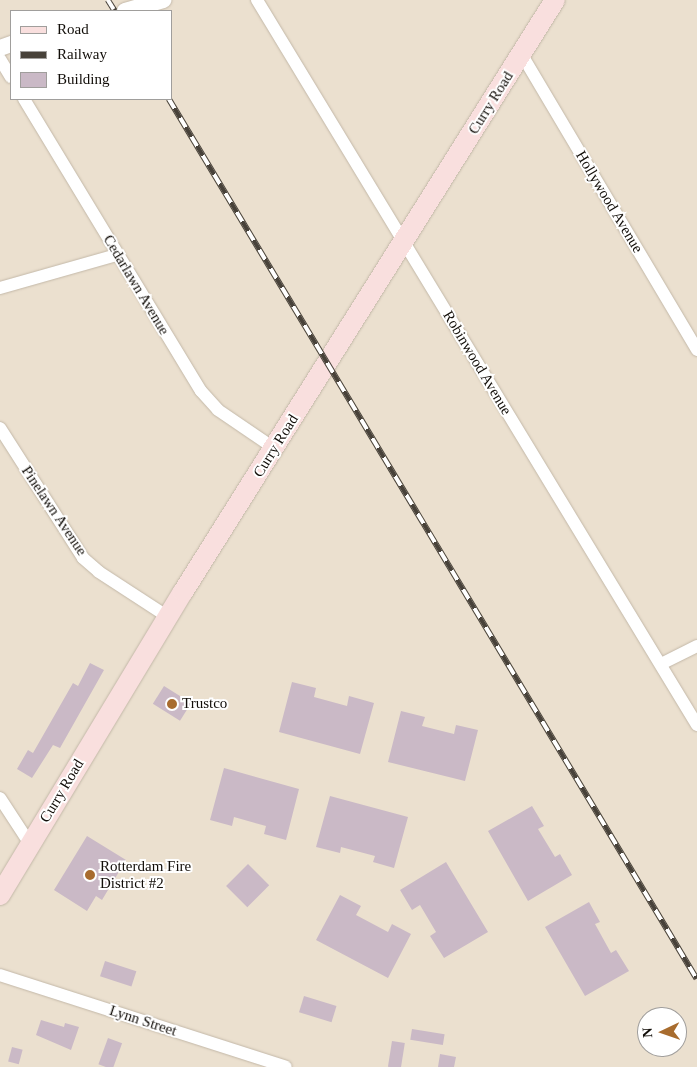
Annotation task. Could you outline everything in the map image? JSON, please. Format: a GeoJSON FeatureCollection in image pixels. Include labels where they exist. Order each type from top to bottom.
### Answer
{"type":"FeatureCollection","features":[{"type":"Feature","properties":{"kind":"main road","name":"Curry Road"},"geometry":{"type":"LineString","coordinates":[[0,895],[168,616],[555,0]]}},
{"type":"Feature","properties":{"kind":"street"},"geometry":{"type":"LineString","coordinates":[[128,10],[163,0]]}},
{"type":"Feature","properties":{"kind":"street","name":"Robinwood Avenue"},"geometry":{"type":"LineString","coordinates":[[257,0],[697,725]]}},
{"type":"Feature","properties":{"kind":"street","name":"Hollywood Avenue"},"geometry":{"type":"LineString","coordinates":[[522,55],[697,350]]}},
{"type":"Feature","properties":{"kind":"street"},"geometry":{"type":"LineString","coordinates":[[0,59],[10,75]]}},
{"type":"Feature","properties":{"kind":"street","name":"Cedarlawn Avenue"},"geometry":{"type":"LineString","coordinates":[[25,100],[201,391],[218,410],[274,448]]}},
{"type":"Feature","properties":{"kind":"street"},"geometry":{"type":"LineString","coordinates":[[0,288],[117,255]]}},
{"type":"Feature","properties":{"kind":"street","name":"Pinelawn Avenue"},"geometry":{"type":"LineString","coordinates":[[0,428],[83,558],[99,572],[168,616]]}},
{"type":"Feature","properties":{"kind":"street"},"geometry":{"type":"LineString","coordinates":[[661,664],[697,646]]}},
{"type":"Feature","properties":{"kind":"street"},"geometry":{"type":"LineString","coordinates":[[0,798],[30,844]]}},
{"type":"Feature","properties":{"kind":"street","name":"Lynn Street"},"geometry":{"type":"LineString","coordinates":[[0,975],[286,1067]]}},
{"type":"Feature","properties":{"kind":"building"},"geometry":{"type":"Polygon","coordinates":[[[90,663],[104,670],[60,748],[53,745],[32,778],[17,769],[28,750],[33,753],[73,683],[78,686],[90,663]]]}},
{"type":"Feature","properties":{"kind":"building"},"geometry":{"type":"Polygon","coordinates":[[[292,682],[316,688],[314,697],[347,706],[349,696],[374,703],[360,754],[279,732],[292,682]]]}},
{"type":"Feature","properties":{"kind":"building","name":"Trustco"},"geometry":{"type":"Polygon","coordinates":[[[164,686],[191,703],[180,721],[153,704],[164,686]]]}},
{"type":"Feature","properties":{"kind":"building"},"geometry":{"type":"Polygon","coordinates":[[[401,711],[425,717],[422,726],[454,734],[456,725],[478,730],[465,781],[388,762],[401,711]]]}},
{"type":"Feature","properties":{"kind":"building"},"geometry":{"type":"Polygon","coordinates":[[[224,768],[299,789],[286,840],[264,834],[266,826],[234,817],[232,826],[210,820],[224,768]]]}},
{"type":"Feature","properties":{"kind":"building"},"geometry":{"type":"Polygon","coordinates":[[[330,796],[408,817],[394,868],[373,862],[375,856],[341,847],[340,853],[316,847],[330,796]]]}},
{"type":"Feature","properties":{"kind":"building"},"geometry":{"type":"Polygon","coordinates":[[[532,806],[544,826],[538,829],[555,857],[560,854],[572,875],[528,901],[488,831],[532,806]]]}},
{"type":"Feature","properties":{"kind":"building","name":"Rotterdam Fire District #2"},"geometry":{"type":"Polygon","coordinates":[[[87,836],[126,860],[102,900],[96,896],[87,911],[54,890],[87,836]]]}},
{"type":"Feature","properties":{"kind":"building"},"geometry":{"type":"Polygon","coordinates":[[[446,862],[488,932],[444,958],[430,936],[436,932],[420,905],[412,910],[400,890],[446,862]]]}},
{"type":"Feature","properties":{"kind":"building"},"geometry":{"type":"Polygon","coordinates":[[[248,864],[269,885],[247,907],[226,886],[248,864]]]}},
{"type":"Feature","properties":{"kind":"building"},"geometry":{"type":"Polygon","coordinates":[[[340,895],[361,906],[356,915],[388,932],[392,924],[411,934],[388,978],[316,940],[340,895]]]}},
{"type":"Feature","properties":{"kind":"building"},"geometry":{"type":"Polygon","coordinates":[[[589,902],[600,922],[595,924],[611,953],[616,950],[629,971],[585,996],[545,927],[589,902]]]}},
{"type":"Feature","properties":{"kind":"building"},"geometry":{"type":"Polygon","coordinates":[[[105,961],[136,971],[131,986],[100,976],[105,961]]]}},
{"type":"Feature","properties":{"kind":"building"},"geometry":{"type":"Polygon","coordinates":[[[304,996],[337,1006],[332,1022],[299,1012],[304,996]]]}},
{"type":"Feature","properties":{"kind":"building"},"geometry":{"type":"Polygon","coordinates":[[[41,1020],[64,1027],[65,1023],[79,1027],[71,1050],[36,1035],[41,1020]]]}},
{"type":"Feature","properties":{"kind":"building"},"geometry":{"type":"Polygon","coordinates":[[[412,1029],[445,1034],[443,1045],[410,1040],[412,1029]]]}},
{"type":"Feature","properties":{"kind":"building"},"geometry":{"type":"Polygon","coordinates":[[[108,1038],[122,1043],[113,1067],[98,1064],[108,1038]]]}},
{"type":"Feature","properties":{"kind":"building"},"geometry":{"type":"Polygon","coordinates":[[[392,1041],[405,1043],[401,1067],[388,1067],[392,1041]]]}},
{"type":"Feature","properties":{"kind":"building"},"geometry":{"type":"Polygon","coordinates":[[[12,1047],[23,1050],[19,1064],[8,1061],[12,1047]]]}},
{"type":"Feature","properties":{"kind":"building"},"geometry":{"type":"Polygon","coordinates":[[[440,1054],[456,1057],[454,1067],[438,1067],[440,1054]]]}},
{"type":"Feature","properties":{"kind":"railway"},"geometry":{"type":"LineString","coordinates":[[108,0],[114,10]]}},
{"type":"Feature","properties":{"kind":"railway"},"geometry":{"type":"LineString","coordinates":[[170,100],[697,979]]}},
{"type":"Feature","properties":{"kind":"place","name":"Trustco"},"geometry":{"type":"Point","coordinates":[172,704]}},
{"type":"Feature","properties":{"kind":"place","name":"Rotterdam Fire District #2"},"geometry":{"type":"Point","coordinates":[90,875]}}]}
